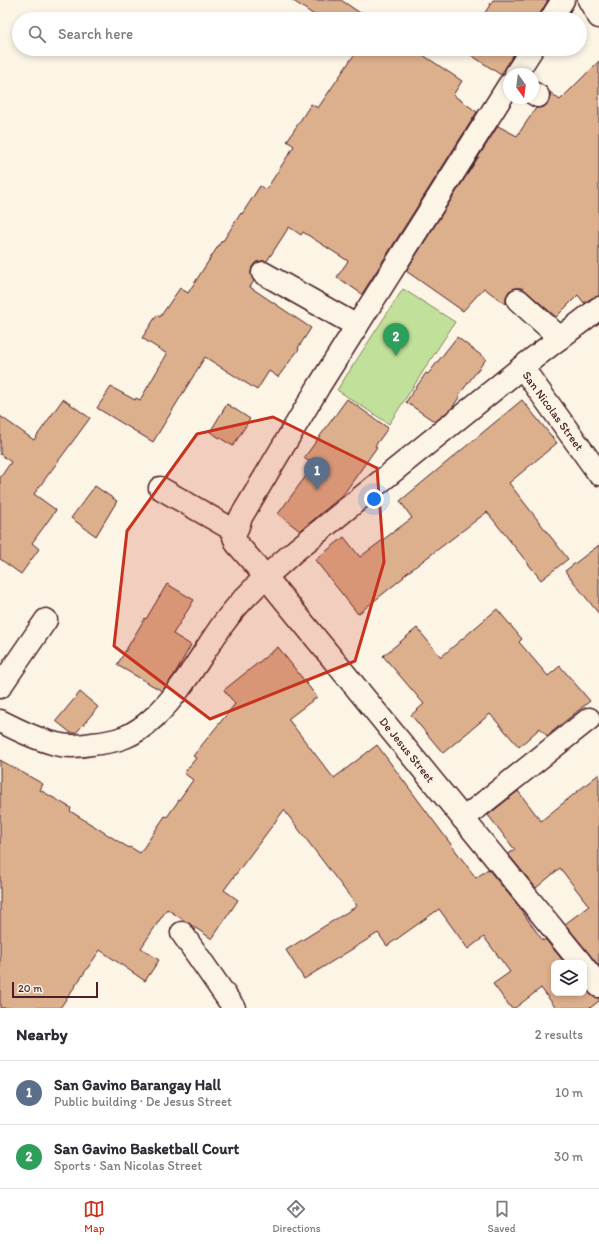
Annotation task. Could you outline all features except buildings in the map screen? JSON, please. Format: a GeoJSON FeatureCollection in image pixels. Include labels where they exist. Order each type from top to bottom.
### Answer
{"type":"FeatureCollection","features":[{"type":"Feature","properties":{"kind":"street"},"geometry":{"type":"LineString","coordinates":[[555,12],[563,0]]}},
{"type":"Feature","properties":{"kind":"street"},"geometry":{"type":"LineString","coordinates":[[589,0],[599,17]]}},
{"type":"Feature","properties":{"kind":"street"},"geometry":{"type":"LineString","coordinates":[[520,68],[528,56]]}},
{"type":"Feature","properties":{"kind":"street"},"geometry":{"type":"LineString","coordinates":[[160,488],[235,534],[241,517],[319,386],[503,95]]}},
{"type":"Feature","properties":{"kind":"street"},"geometry":{"type":"LineString","coordinates":[[263,273],[357,326]]}},
{"type":"Feature","properties":{"kind":"street"},"geometry":{"type":"LineString","coordinates":[[518,300],[560,338]]}},
{"type":"Feature","properties":{"kind":"street"},"geometry":{"type":"LineString","coordinates":[[0,721],[39,739],[58,745],[83,746],[103,743],[125,737],[152,719],[179,690],[224,623],[266,576],[302,545],[522,367],[599,308]]}},
{"type":"Feature","properties":{"kind":"street","name":"San Nicolas Street"},"geometry":{"type":"LineString","coordinates":[[522,367],[599,474]]}},
{"type":"Feature","properties":{"kind":"street","name":"De Jesus Street"},"geometry":{"type":"LineString","coordinates":[[235,534],[237,544],[266,576],[579,960]]}},
{"type":"Feature","properties":{"kind":"street"},"geometry":{"type":"LineString","coordinates":[[0,687],[46,620]]}},
{"type":"Feature","properties":{"kind":"street"},"geometry":{"type":"LineString","coordinates":[[463,819],[589,718]]}},
{"type":"Feature","properties":{"kind":"street"},"geometry":{"type":"LineString","coordinates":[[182,933],[234,1008]]}},
{"type":"Feature","properties":{"kind":"street"},"geometry":{"type":"LineString","coordinates":[[587,971],[599,986]]}},
{"type":"Feature","properties":{"kind":"highlighted area"},"geometry":{"type":"Polygon","coordinates":[[[273,417],[377,468],[384,562],[355,661],[210,719],[114,646],[127,531],[197,434],[273,417]]]}},
{"type":"Feature","properties":{"kind":"green space"},"geometry":{"type":"Polygon","coordinates":[[[403,289],[455,322],[389,424],[337,390],[403,289]]]}},
{"type":"Feature","properties":{"kind":"place","name":"San Gavino Basketball Court"},"geometry":{"type":"Point","coordinates":[396,356]}},
{"type":"Feature","properties":{"kind":"place","name":"San Gavino Barangay Hall"},"geometry":{"type":"Point","coordinates":[317,490]}}]}
